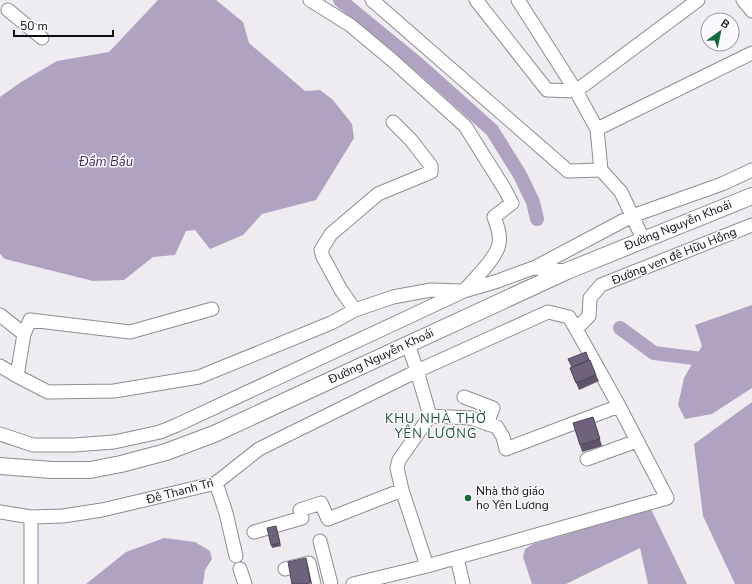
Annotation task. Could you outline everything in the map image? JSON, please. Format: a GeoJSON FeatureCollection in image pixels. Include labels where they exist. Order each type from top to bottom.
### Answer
{"type":"FeatureCollection","features":[{"type":"Feature","properties":{"kind":"main road","name":"Đường Nguyễn Khoái"},"geometry":{"type":"LineString","coordinates":[[0,466],[52,470],[90,470],[121,464],[166,452],[214,434],[567,271],[752,196]]}},
{"type":"Feature","properties":{"kind":"street"},"geometry":{"type":"LineString","coordinates":[[310,0],[350,25],[392,60],[465,126],[512,203],[494,217],[499,229],[499,244],[491,260],[464,291]]}},
{"type":"Feature","properties":{"kind":"street"},"geometry":{"type":"LineString","coordinates":[[372,0],[568,170],[600,170]]}},
{"type":"Feature","properties":{"kind":"street"},"geometry":{"type":"LineString","coordinates":[[476,0],[547,90],[576,91],[698,0]]}},
{"type":"Feature","properties":{"kind":"street"},"geometry":{"type":"LineString","coordinates":[[518,0],[576,91],[597,129],[600,170],[621,192],[643,239]]}},
{"type":"Feature","properties":{"kind":"street"},"geometry":{"type":"LineString","coordinates":[[743,0],[752,11]]}},
{"type":"Feature","properties":{"kind":"street"},"geometry":{"type":"LineString","coordinates":[[7,8],[42,38]]}},
{"type":"Feature","properties":{"kind":"street"},"geometry":{"type":"LineString","coordinates":[[597,129],[752,53]]}},
{"type":"Feature","properties":{"kind":"street"},"geometry":{"type":"LineString","coordinates":[[355,310],[341,290],[323,257],[321,250],[324,244],[331,234],[378,194],[430,172],[431,166],[411,140],[393,122]]}},
{"type":"Feature","properties":{"kind":"street"},"geometry":{"type":"LineString","coordinates":[[0,434],[33,445],[74,445],[114,442],[160,432],[464,291],[498,281],[533,268],[632,216],[722,184],[752,170]]}},
{"type":"Feature","properties":{"kind":"street","name":"Đường ven đê Hữu Hồng"},"geometry":{"type":"LineString","coordinates":[[576,329],[588,316],[590,298],[601,285],[752,225]]}},
{"type":"Feature","properties":{"kind":"street"},"geometry":{"type":"LineString","coordinates":[[533,268],[567,271]]}},
{"type":"Feature","properties":{"kind":"street"},"geometry":{"type":"LineString","coordinates":[[0,366],[48,392],[114,391],[199,377],[331,323],[355,310],[393,298],[431,290],[464,291]]}},
{"type":"Feature","properties":{"kind":"street"},"geometry":{"type":"LineString","coordinates":[[17,376],[24,334],[30,320],[130,332],[212,309]]}},
{"type":"Feature","properties":{"kind":"street","name":"Đê Thanh Trì"},"geometry":{"type":"LineString","coordinates":[[31,517],[63,516],[102,510],[216,483],[259,449],[417,371],[548,312],[568,318],[576,329],[619,406],[667,498],[457,558]]}},
{"type":"Feature","properties":{"kind":"street"},"geometry":{"type":"LineString","coordinates":[[0,315],[24,334]]}},
{"type":"Feature","properties":{"kind":"street"},"geometry":{"type":"LineString","coordinates":[[408,344],[430,416]]}},
{"type":"Feature","properties":{"kind":"street"},"geometry":{"type":"LineString","coordinates":[[464,397],[492,408],[487,424]]}},
{"type":"Feature","properties":{"kind":"street"},"geometry":{"type":"LineString","coordinates":[[430,416],[471,418],[497,427],[503,437],[506,449],[619,406]]}},
{"type":"Feature","properties":{"kind":"street"},"geometry":{"type":"LineString","coordinates":[[427,566],[402,490],[397,468],[399,460],[430,416]]}},
{"type":"Feature","properties":{"kind":"street"},"geometry":{"type":"LineString","coordinates":[[587,459],[637,441]]}},
{"type":"Feature","properties":{"kind":"street"},"geometry":{"type":"LineString","coordinates":[[216,483],[226,513],[236,556]]}},
{"type":"Feature","properties":{"kind":"street"},"geometry":{"type":"LineString","coordinates":[[254,532],[302,518],[300,510],[321,503],[328,519],[402,490]]}},
{"type":"Feature","properties":{"kind":"street"},"geometry":{"type":"LineString","coordinates":[[0,512],[31,517],[31,584]]}},
{"type":"Feature","properties":{"kind":"street"},"geometry":{"type":"LineString","coordinates":[[320,541],[331,584]]}},
{"type":"Feature","properties":{"kind":"street"},"geometry":{"type":"LineString","coordinates":[[353,584],[378,581],[457,558],[463,584]]}},
{"type":"Feature","properties":{"kind":"street"},"geometry":{"type":"LineString","coordinates":[[285,568],[309,563],[314,584]]}},
{"type":"Feature","properties":{"kind":"street"},"geometry":{"type":"LineString","coordinates":[[240,569],[245,584]]}},
{"type":"Feature","properties":{"kind":"water","name":"Đầm Bầu"},"geometry":{"type":"Polygon","coordinates":[[[158,0],[216,0],[243,22],[249,43],[305,91],[320,90],[333,100],[352,124],[354,138],[316,200],[262,214],[243,235],[210,249],[195,230],[186,231],[175,255],[153,257],[124,280],[93,281],[5,259],[0,254],[0,97],[21,82],[57,61],[109,52],[158,0]]]}},
{"type":"Feature","properties":{"kind":"water"},"geometry":{"type":"Polygon","coordinates":[[[752,305],[752,388],[712,414],[685,419],[678,405],[684,378],[702,346],[695,325],[752,305]]]}},
{"type":"Feature","properties":{"kind":"water"},"geometry":{"type":"Polygon","coordinates":[[[752,402],[752,584],[735,584],[703,516],[694,444],[752,402]]]}},
{"type":"Feature","properties":{"kind":"water"},"geometry":{"type":"Polygon","coordinates":[[[651,509],[687,584],[648,584],[640,548],[566,584],[532,584],[523,557],[525,549],[533,544],[651,509]]]}},
{"type":"Feature","properties":{"kind":"water"},"geometry":{"type":"Polygon","coordinates":[[[164,538],[195,542],[210,551],[212,559],[205,570],[203,584],[86,584],[126,552],[164,538]]]}},
{"type":"Feature","properties":{"kind":"building"},"geometry":{"type":"Polygon","coordinates":[[[586,352],[589,360],[572,367],[568,359],[586,352]]]}},
{"type":"Feature","properties":{"kind":"building"},"geometry":{"type":"Polygon","coordinates":[[[590,360],[596,375],[576,383],[570,368],[590,360]]]}},
{"type":"Feature","properties":{"kind":"building"},"geometry":{"type":"Polygon","coordinates":[[[593,417],[600,439],[580,445],[573,423],[593,417]]]}},
{"type":"Feature","properties":{"kind":"building"},"geometry":{"type":"Polygon","coordinates":[[[276,526],[280,543],[271,545],[267,528],[276,526]]]}},
{"type":"Feature","properties":{"kind":"building"},"geometry":{"type":"Polygon","coordinates":[[[306,558],[310,583],[292,584],[288,562],[306,558]]]}},
{"type":"Feature","properties":{"kind":"waterway"},"geometry":{"type":"LineString","coordinates":[[340,0],[418,64],[492,130],[520,175],[533,202],[537,219]]}},
{"type":"Feature","properties":{"kind":"waterway"},"geometry":{"type":"LineString","coordinates":[[620,328],[654,353],[702,359]]}},
{"type":"Feature","properties":{"kind":"place","name":"Nhà thờ giáo họ Yên Lương"},"geometry":{"type":"Point","coordinates":[468,498]}},
{"type":"Feature","properties":{"kind":"district","name":"KHU NHÀ THỜ YÊN LƯƠNG"},"geometry":{"type":"Point","coordinates":[436,426]}}]}
